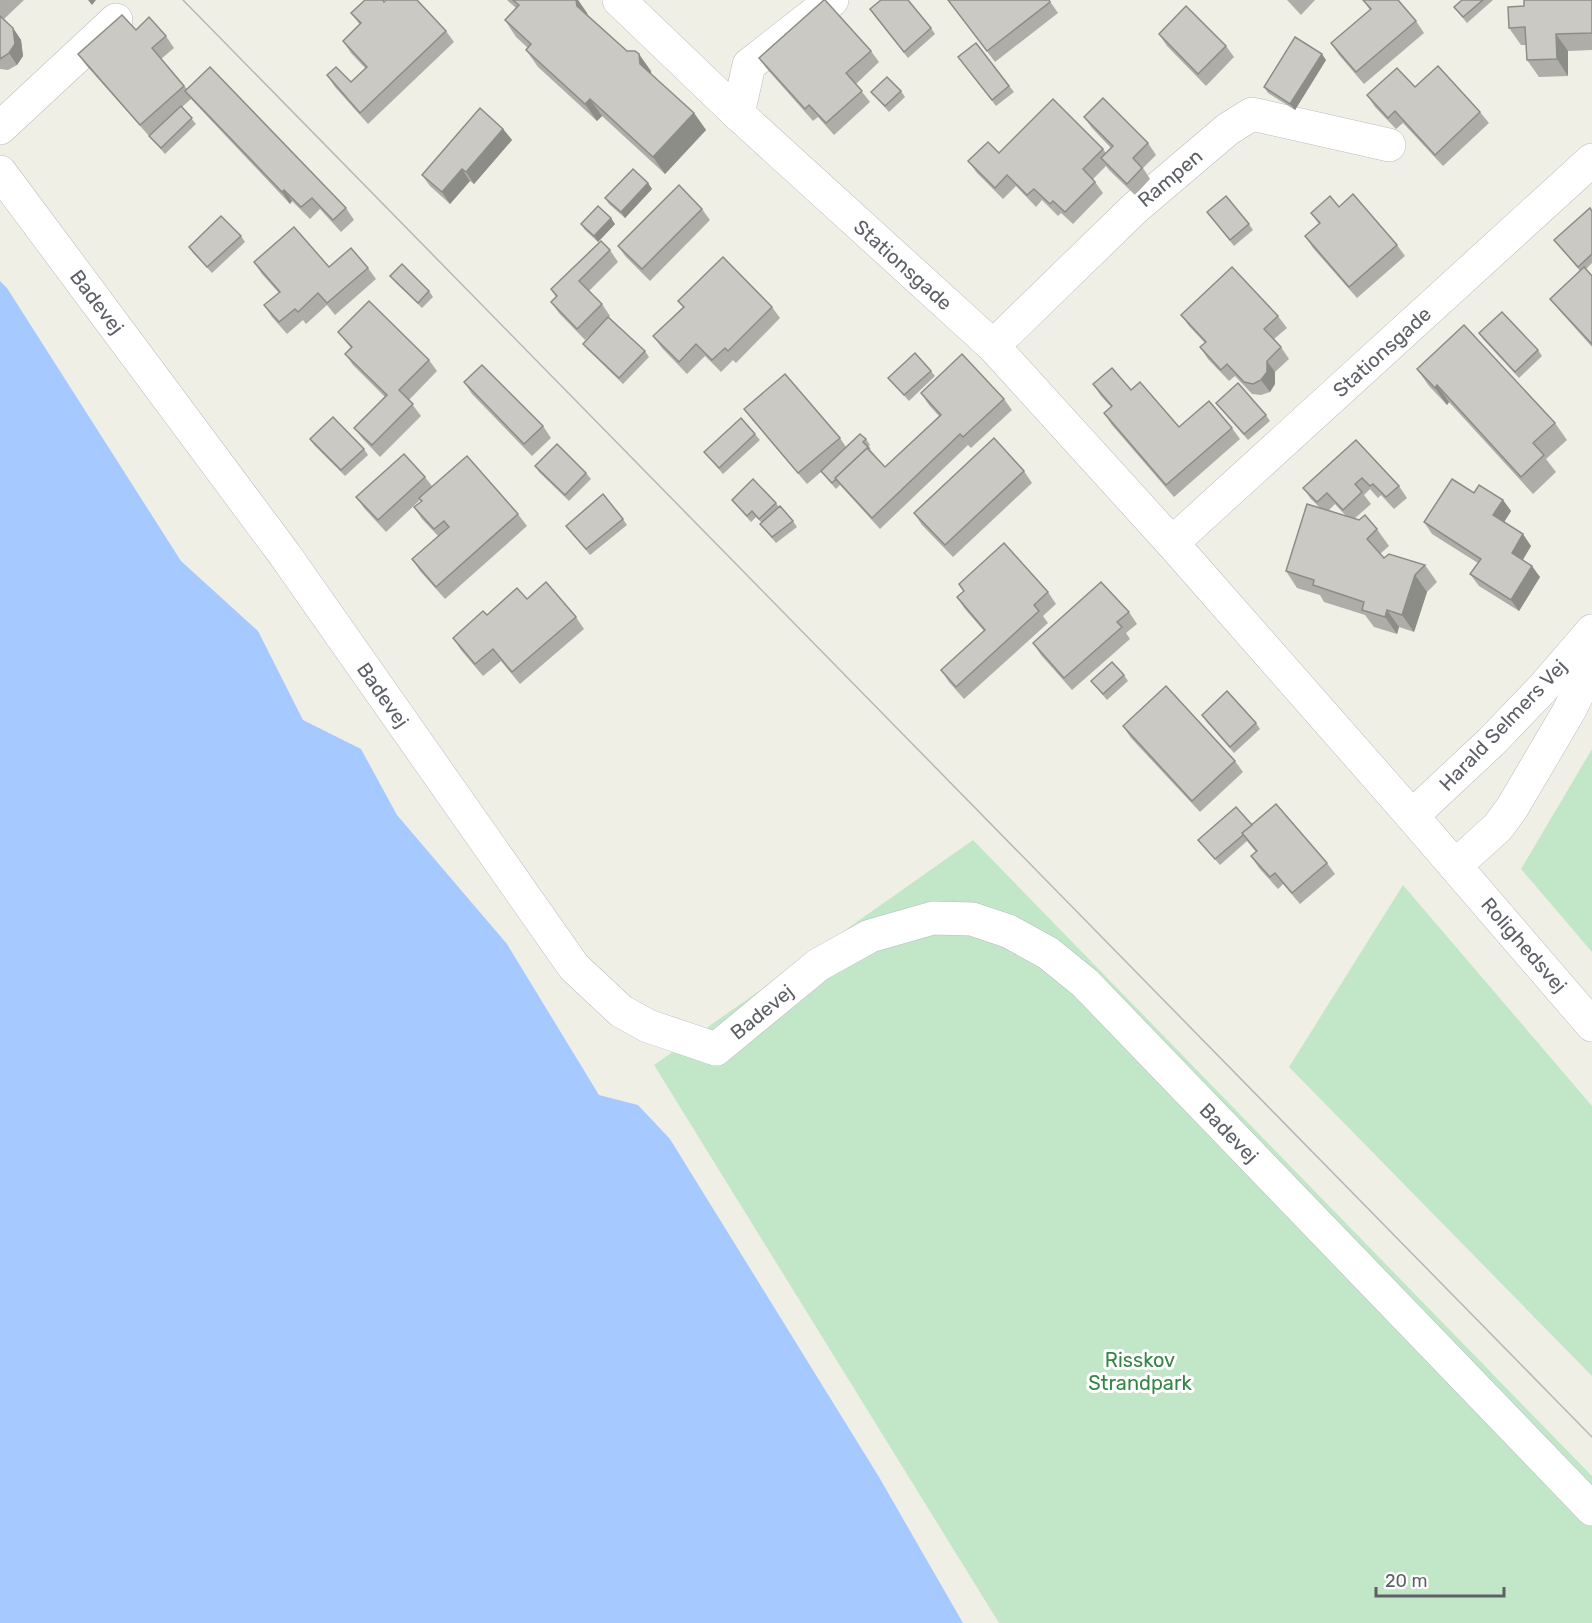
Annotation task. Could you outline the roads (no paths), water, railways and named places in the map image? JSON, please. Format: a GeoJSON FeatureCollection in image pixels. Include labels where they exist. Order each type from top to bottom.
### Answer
{"type":"FeatureCollection","features":[{"type":"Feature","properties":{"kind":"street","name":"Stationsgade"},"geometry":{"type":"LineString","coordinates":[[620,0],[738,114],[993,346],[1172,543],[1412,816]]}},
{"type":"Feature","properties":{"kind":"street"},"geometry":{"type":"LineString","coordinates":[[738,114],[749,65],[832,0]]}},
{"type":"Feature","properties":{"kind":"street"},"geometry":{"type":"LineString","coordinates":[[0,128],[116,20]]}},
{"type":"Feature","properties":{"kind":"street","name":"Rampen"},"geometry":{"type":"LineString","coordinates":[[993,346],[1135,208],[1228,129],[1252,114],[1389,145]]}},
{"type":"Feature","properties":{"kind":"street","name":"Stationsgade"},"geometry":{"type":"LineString","coordinates":[[1172,543],[1592,160]]}},
{"type":"Feature","properties":{"kind":"street","name":"Badevej"},"geometry":{"type":"LineString","coordinates":[[0,172],[285,555],[574,967],[621,1011],[648,1026],[716,1048],[818,965],[870,936],[933,918],[972,919],[1008,931],[1048,953],[1085,983],[1592,1509]]}},
{"type":"Feature","properties":{"kind":"street","name":"Harald Selmers Vej"},"geometry":{"type":"LineString","coordinates":[[1412,816],[1491,742],[1542,690],[1592,631]]}},
{"type":"Feature","properties":{"kind":"street","name":"Harald Selmers Vej"},"geometry":{"type":"LineString","coordinates":[[1455,866],[1498,827],[1512,808],[1569,711],[1592,665]]}},
{"type":"Feature","properties":{"kind":"street","name":"Rolighedsvej"},"geometry":{"type":"LineString","coordinates":[[1412,816],[1592,1025]]}},
{"type":"Feature","properties":{"kind":"water"},"geometry":{"type":"Polygon","coordinates":[[[0,281],[7,288],[181,561],[258,631],[303,720],[361,749],[397,815],[507,944],[599,1095],[638,1105],[670,1139],[879,1477],[963,1623],[0,1623],[0,281]]]}},
{"type":"Feature","properties":{"kind":"tram line"},"geometry":{"type":"LineString","coordinates":[[183,0],[1592,1437]]}},
{"type":"Feature","properties":{"kind":"park label","name":"Risskov Strandpark"},"geometry":{"type":"Point","coordinates":[1140,1372]}}]}
